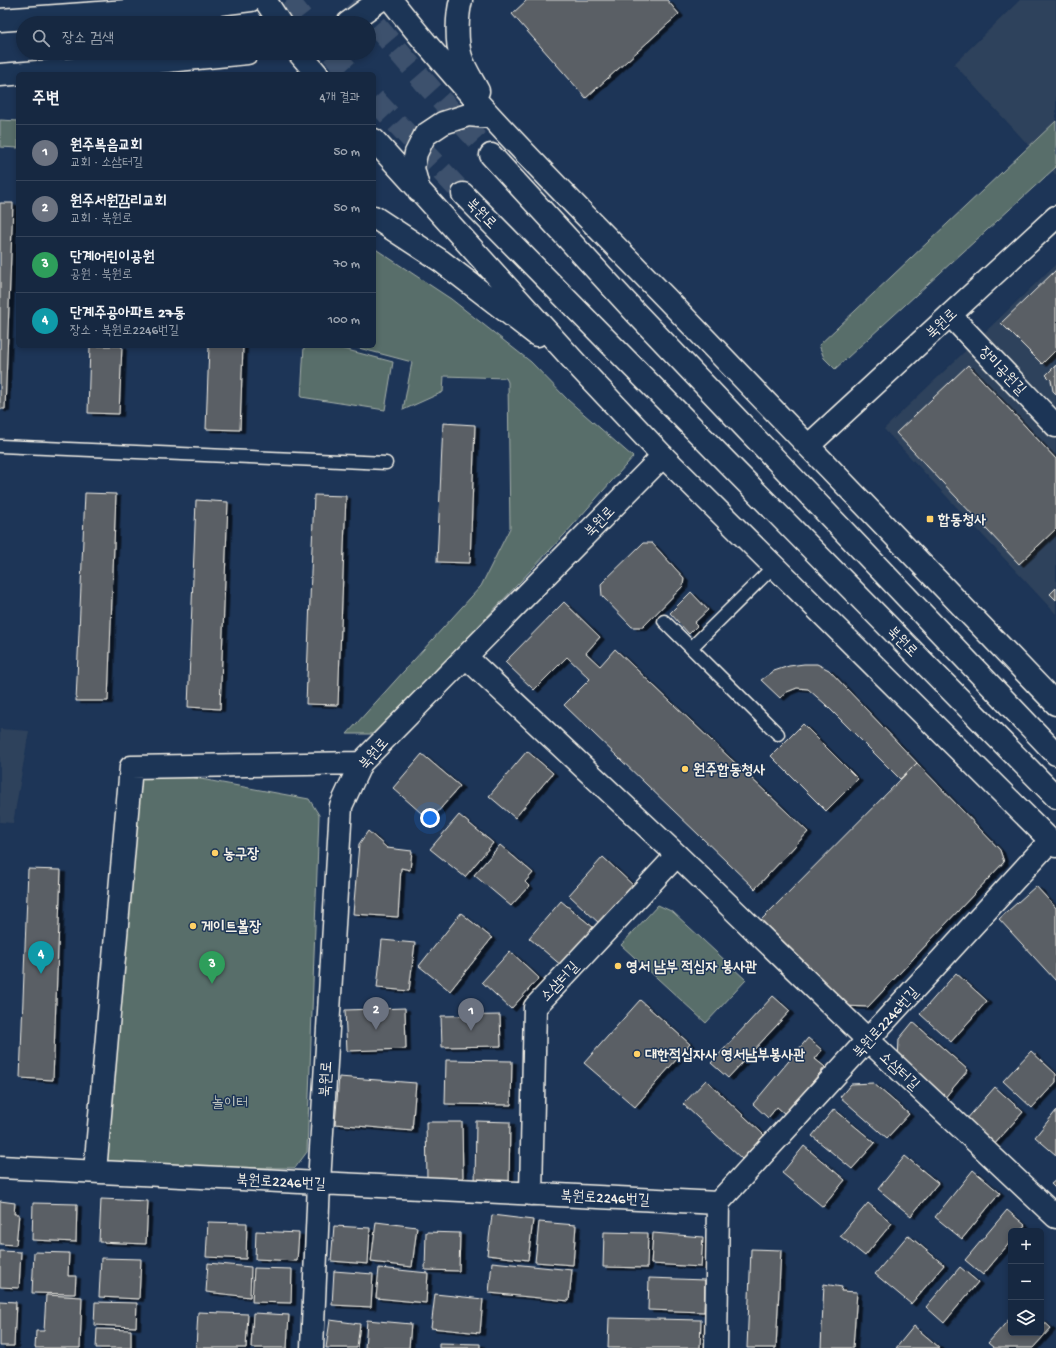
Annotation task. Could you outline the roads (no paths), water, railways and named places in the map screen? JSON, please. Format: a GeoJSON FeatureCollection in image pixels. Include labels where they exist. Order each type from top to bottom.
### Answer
{"type":"FeatureCollection","features":[{"type":"Feature","properties":{"kind":"street"},"geometry":{"type":"LineString","coordinates":[[75,15],[99,0]]}},
{"type":"Feature","properties":{"kind":"street"},"geometry":{"type":"LineString","coordinates":[[60,16],[251,0]]}},
{"type":"Feature","properties":{"kind":"street"},"geometry":{"type":"LineString","coordinates":[[265,0],[275,16]]}},
{"type":"Feature","properties":{"kind":"street"},"geometry":{"type":"LineString","coordinates":[[358,16],[380,0]]}},
{"type":"Feature","properties":{"kind":"street"},"geometry":{"type":"LineString","coordinates":[[391,0],[418,34],[491,117],[1056,704]]}},
{"type":"Feature","properties":{"kind":"street"},"geometry":{"type":"LineString","coordinates":[[461,0],[458,14],[458,31],[461,57],[491,117]]}},
{"type":"Feature","properties":{"kind":"street"},"geometry":{"type":"LineString","coordinates":[[0,20],[16,19]]}},
{"type":"Feature","properties":{"kind":"street"},"geometry":{"type":"LineString","coordinates":[[38,72],[178,60]]}},
{"type":"Feature","properties":{"kind":"street"},"geometry":{"type":"LineString","coordinates":[[305,60],[315,72]]}},
{"type":"Feature","properties":{"kind":"street"},"geometry":{"type":"LineString","coordinates":[[0,75],[16,74]]}},
{"type":"Feature","properties":{"kind":"street"},"geometry":{"type":"LineString","coordinates":[[0,84],[16,85]]}},
{"type":"Feature","properties":{"kind":"street"},"geometry":{"type":"LineString","coordinates":[[419,191],[413,168],[416,153],[425,135],[443,123],[468,115],[491,117]]}},
{"type":"Feature","properties":{"kind":"street","name":"북원로"},"geometry":{"type":"LineString","coordinates":[[376,142],[582,370],[663,456],[1053,843]]}},
{"type":"Feature","properties":{"kind":"street"},"geometry":{"type":"LineString","coordinates":[[491,156],[637,314],[1056,754]]}},
{"type":"Feature","properties":{"kind":"street","name":"북원로"},"geometry":{"type":"LineString","coordinates":[[463,194],[1056,797]]}},
{"type":"Feature","properties":{"kind":"street","name":"북원로"},"geometry":{"type":"LineString","coordinates":[[808,446],[1056,217]]}},
{"type":"Feature","properties":{"kind":"street"},"geometry":{"type":"LineString","coordinates":[[376,218],[441,261],[582,370]]}},
{"type":"Feature","properties":{"kind":"street","name":"장미공원길"},"geometry":{"type":"LineString","coordinates":[[950,315],[1056,426]]}},
{"type":"Feature","properties":{"kind":"street","name":"북원로"},"geometry":{"type":"LineString","coordinates":[[312,1348],[319,1183],[341,806],[361,763],[663,456]]}},
{"type":"Feature","properties":{"kind":"street","name":"소삼터길"},"geometry":{"type":"LineString","coordinates":[[466,657],[677,854],[868,1040],[1056,1217]]}},
{"type":"Feature","properties":{"kind":"street"},"geometry":{"type":"LineString","coordinates":[[95,1172],[131,767],[361,763]]}},
{"type":"Feature","properties":{"kind":"street","name":"북원로2246번길"},"geometry":{"type":"LineString","coordinates":[[0,1166],[718,1203],[868,1040],[1053,843]]}},
{"type":"Feature","properties":{"kind":"street","name":"소삼터길"},"geometry":{"type":"LineString","coordinates":[[531,1194],[535,1007],[677,854]]}},
{"type":"Feature","properties":{"kind":"street"},"geometry":{"type":"LineString","coordinates":[[716,1348],[718,1203]]}},
{"type":"Feature","properties":{"kind":"lane"},"geometry":{"type":"LineString","coordinates":[[0,446],[386,463]]}},
{"type":"Feature","properties":{"kind":"lane"},"geometry":{"type":"LineString","coordinates":[[691,648],[774,566]]}},
{"type":"Feature","properties":{"kind":"lane"},"geometry":{"type":"LineString","coordinates":[[664,621],[778,734]]}},
{"type":"Feature","properties":{"kind":"tunnel"},"geometry":{"type":"LineString","coordinates":[[288,0],[301,16]]}},
{"type":"Feature","properties":{"kind":"tunnel"},"geometry":{"type":"LineString","coordinates":[[354,0],[368,16]]}},
{"type":"Feature","properties":{"kind":"tunnel"},"geometry":{"type":"LineString","coordinates":[[376,26],[428,86],[491,155]]}},
{"type":"Feature","properties":{"kind":"tunnel"},"geometry":{"type":"LineString","coordinates":[[338,60],[349,72]]}},
{"type":"Feature","properties":{"kind":"tunnel"},"geometry":{"type":"LineString","coordinates":[[376,101],[463,194]]}},
{"type":"Feature","properties":{"kind":"place","name":"합동청사"},"geometry":{"type":"Point","coordinates":[930,519]}},
{"type":"Feature","properties":{"kind":"place","name":"원주합동청사"},"geometry":{"type":"Point","coordinates":[685,769]}},
{"type":"Feature","properties":{"kind":"place","name":"농구장"},"geometry":{"type":"Point","coordinates":[215,853]}},
{"type":"Feature","properties":{"kind":"place","name":"게이트볼장"},"geometry":{"type":"Point","coordinates":[193,926]}},
{"type":"Feature","properties":{"kind":"place","name":"영서 남부 적십자 봉사관"},"geometry":{"type":"Point","coordinates":[618,966]}},
{"type":"Feature","properties":{"kind":"place","name":"단계주공아파트 27동"},"geometry":{"type":"Point","coordinates":[41,974]}},
{"type":"Feature","properties":{"kind":"place","name":"단계어린이공원"},"geometry":{"type":"Point","coordinates":[212,984]}},
{"type":"Feature","properties":{"kind":"place","name":"원주서원감리교회"},"geometry":{"type":"Point","coordinates":[376,1030]}},
{"type":"Feature","properties":{"kind":"place","name":"원주복음교회"},"geometry":{"type":"Point","coordinates":[471,1031]}},
{"type":"Feature","properties":{"kind":"place","name":"대한적십자사 영서남부봉사관"},"geometry":{"type":"Point","coordinates":[637,1054]}},
{"type":"Feature","properties":{"kind":"park label","name":"놀이터"},"geometry":{"type":"Point","coordinates":[230,1102]}}]}
